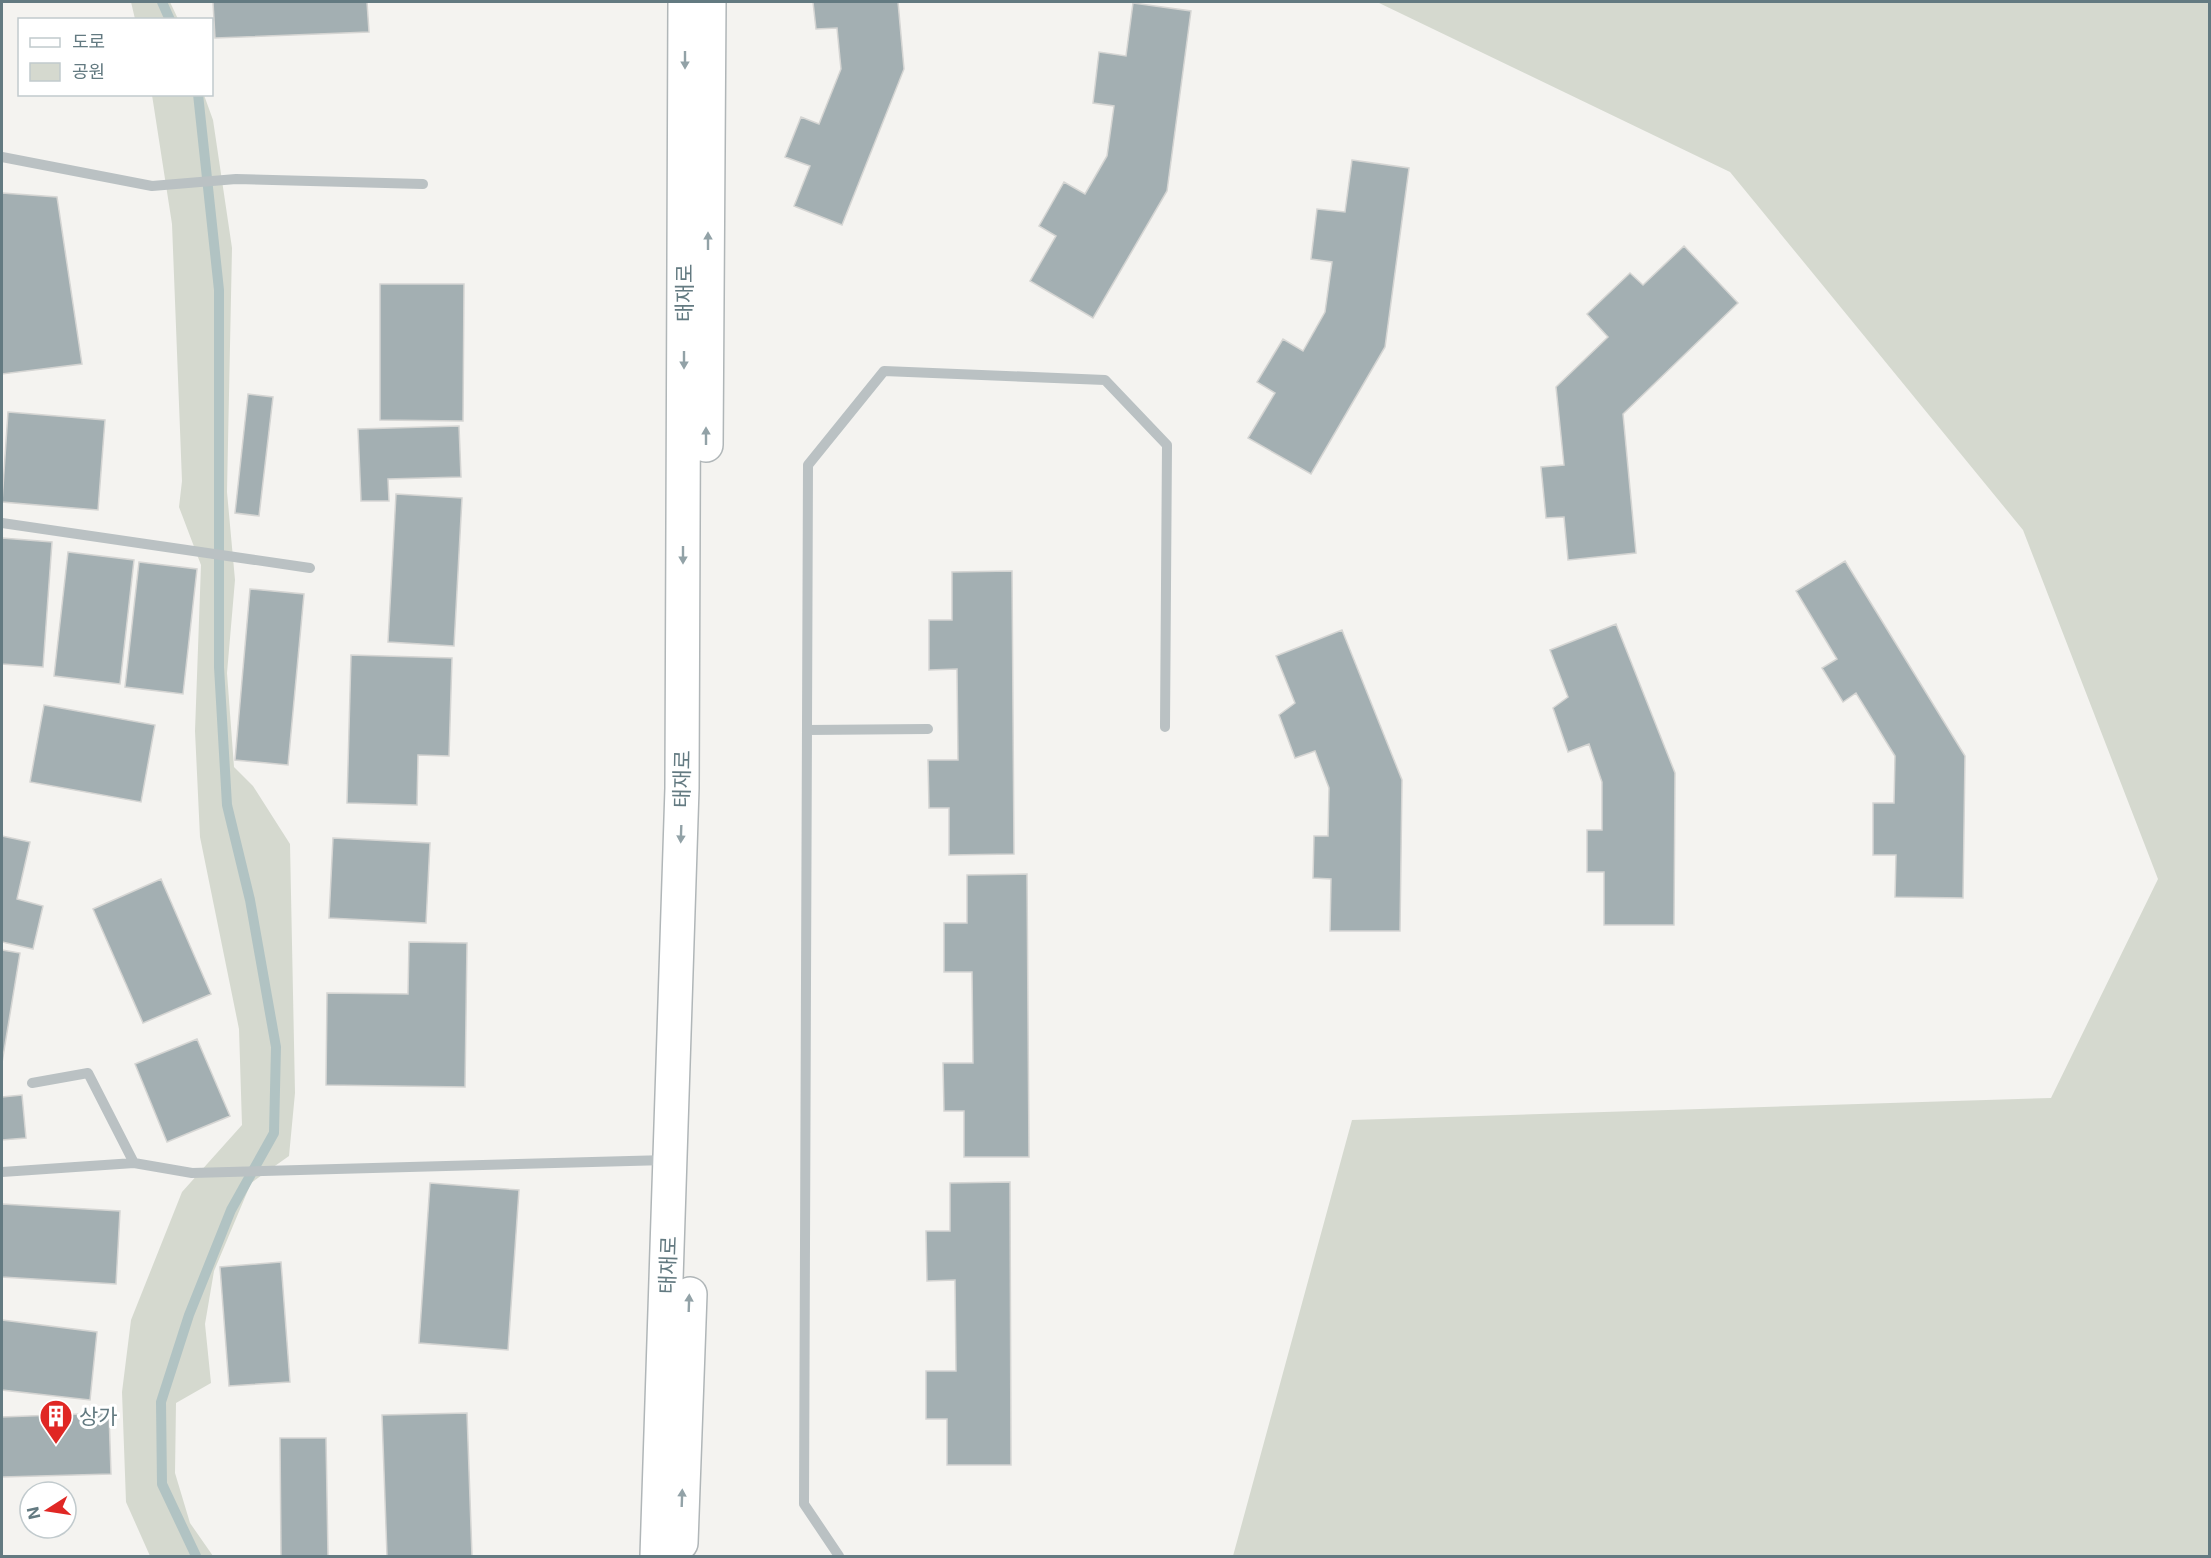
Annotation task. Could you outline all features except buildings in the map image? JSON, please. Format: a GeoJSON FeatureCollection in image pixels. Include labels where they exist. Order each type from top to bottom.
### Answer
{"type":"FeatureCollection","features":[{"type":"Feature","properties":{"kind":"main road","name":"태재로"},"geometry":{"type":"LineString","coordinates":[[657,1557],[672,1160],[682,788],[685,2]]}},
{"type":"Feature","properties":{"kind":"main road","name":"태재로"},"geometry":{"type":"LineString","coordinates":[[680,1557],[704,787],[709,2]]}},
{"type":"Feature","properties":{"kind":"street"},"geometry":{"type":"LineString","coordinates":[[2,157],[152,186],[236,179],[423,184]]}},
{"type":"Feature","properties":{"kind":"street"},"geometry":{"type":"LineString","coordinates":[[839,1557],[804,1504],[808,465],[884,371],[1105,380],[1167,445],[1165,727]]}},
{"type":"Feature","properties":{"kind":"street"},"geometry":{"type":"LineString","coordinates":[[2,523],[310,568]]}},
{"type":"Feature","properties":{"kind":"street"},"geometry":{"type":"LineString","coordinates":[[807,730],[928,729]]}},
{"type":"Feature","properties":{"kind":"street"},"geometry":{"type":"LineString","coordinates":[[32,1083],[88,1073],[134,1163]]}},
{"type":"Feature","properties":{"kind":"street"},"geometry":{"type":"LineString","coordinates":[[2,1172],[134,1163],[192,1173],[672,1160]]}},
{"type":"Feature","properties":{"kind":"green space"},"geometry":{"type":"Polygon","coordinates":[[[131,2],[170,2],[178,18],[135,18],[131,2]]]}},
{"type":"Feature","properties":{"kind":"green space"},"geometry":{"type":"Polygon","coordinates":[[[1377,2],[2209,2],[2209,1556],[1233,1556],[1352,1120],[2051,1098],[2158,879],[2023,530],[1730,172],[1377,2]]]}},
{"type":"Feature","properties":{"kind":"green space"},"geometry":{"type":"Polygon","coordinates":[[[152,96],[204,96],[213,120],[232,248],[227,492],[235,580],[227,673],[234,767],[253,786],[290,844],[295,1093],[289,1156],[251,1183],[214,1271],[205,1324],[211,1383],[176,1403],[175,1473],[190,1523],[213,1556],[150,1556],[126,1502],[122,1392],[131,1320],[182,1192],[242,1125],[239,1029],[200,837],[195,731],[201,565],[179,507],[182,481],[172,224],[152,96]]]}},
{"type":"Feature","properties":{"kind":"waterway"},"geometry":{"type":"LineString","coordinates":[[162,2],[169,18]]}},
{"type":"Feature","properties":{"kind":"waterway"},"geometry":{"type":"LineString","coordinates":[[196,1556],[162,1484],[161,1402],[189,1315],[231,1210],[274,1133],[276,1047],[250,900],[227,805],[219,667],[219,290],[198,96]]}},
{"type":"Feature","properties":{"kind":"place","name":"상가"},"geometry":{"type":"Point","coordinates":[56,1445]}}]}
